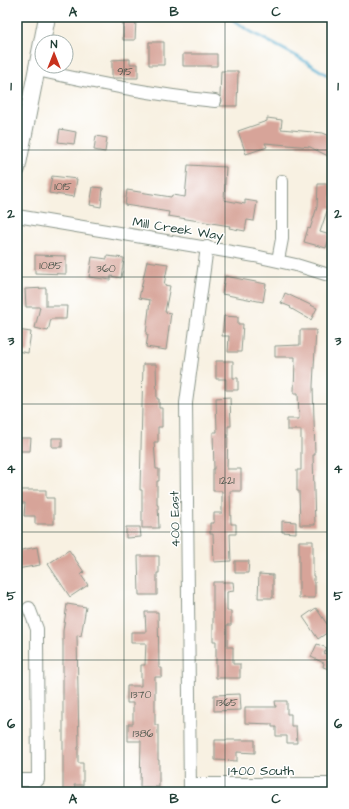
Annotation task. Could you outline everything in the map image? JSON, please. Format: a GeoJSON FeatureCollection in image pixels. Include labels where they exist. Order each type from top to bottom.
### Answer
{"type":"FeatureCollection","features":[{"type":"Feature","properties":{"kind":"main road"},"geometry":{"type":"LineString","coordinates":[[44,34],[47,17]]}},
{"type":"Feature","properties":{"kind":"main road"},"geometry":{"type":"LineString","coordinates":[[17,169],[20,137],[36,74]]}},
{"type":"Feature","properties":{"kind":"street"},"geometry":{"type":"LineString","coordinates":[[56,74],[125,89],[214,101]]}},
{"type":"Feature","properties":{"kind":"street"},"geometry":{"type":"LineString","coordinates":[[278,260],[282,239],[282,181]]}},
{"type":"Feature","properties":{"kind":"street","name":"Mill Creek Way"},"geometry":{"type":"LineString","coordinates":[[17,216],[278,260],[332,276]]}},
{"type":"Feature","properties":{"kind":"street","name":"400 East"},"geometry":{"type":"LineString","coordinates":[[190,788],[186,403],[207,247]]}},
{"type":"Feature","properties":{"kind":"street"},"geometry":{"type":"LineString","coordinates":[[17,780],[38,780],[38,638],[37,629],[29,608]]}},
{"type":"Feature","properties":{"kind":"street","name":"1400 South"},"geometry":{"type":"LineString","coordinates":[[190,788],[332,784]]}},
{"type":"Feature","properties":{"kind":"building"},"geometry":{"type":"Polygon","coordinates":[[[123,20],[136,20],[135,40],[123,40],[123,20]]]}},
{"type":"Feature","properties":{"kind":"building"},"geometry":{"type":"Polygon","coordinates":[[[149,42],[164,42],[164,65],[149,65],[149,42]]]}},
{"type":"Feature","properties":{"kind":"building"},"geometry":{"type":"Polygon","coordinates":[[[183,54],[217,54],[217,66],[183,66],[183,54]]]}},
{"type":"Feature","properties":{"kind":"building"},"geometry":{"type":"Polygon","coordinates":[[[130,59],[130,64],[138,64],[138,78],[112,78],[112,60],[130,59]]]}},
{"type":"Feature","properties":{"kind":"building"},"geometry":{"type":"Polygon","coordinates":[[[221,71],[238,71],[237,106],[220,106],[222,101],[220,96],[221,71]]]}},
{"type":"Feature","properties":{"kind":"building"},"geometry":{"type":"Polygon","coordinates":[[[267,118],[282,120],[281,129],[323,133],[332,137],[332,158],[310,147],[265,143],[267,147],[246,154],[238,131],[267,121],[267,118]]]}},
{"type":"Feature","properties":{"kind":"building"},"geometry":{"type":"Polygon","coordinates":[[[60,129],[76,132],[74,144],[58,142],[60,129]]]}},
{"type":"Feature","properties":{"kind":"building"},"geometry":{"type":"Polygon","coordinates":[[[96,136],[107,138],[105,152],[94,150],[96,136]]]}},
{"type":"Feature","properties":{"kind":"building"},"geometry":{"type":"Polygon","coordinates":[[[188,165],[226,167],[224,200],[245,204],[245,200],[257,202],[254,221],[247,220],[245,231],[229,228],[230,226],[168,216],[169,212],[125,205],[127,190],[171,197],[172,195],[185,197],[188,165]]]}},
{"type":"Feature","properties":{"kind":"building"},"geometry":{"type":"Polygon","coordinates":[[[52,176],[77,179],[74,197],[49,193],[52,176]]]}},
{"type":"Feature","properties":{"kind":"building"},"geometry":{"type":"Polygon","coordinates":[[[318,184],[332,184],[332,208],[328,208],[320,232],[330,235],[326,248],[304,242],[317,207],[318,184]]]}},
{"type":"Feature","properties":{"kind":"building"},"geometry":{"type":"Polygon","coordinates":[[[93,187],[103,188],[101,207],[90,205],[93,187]]]}},
{"type":"Feature","properties":{"kind":"building"},"geometry":{"type":"Polygon","coordinates":[[[35,255],[66,256],[66,274],[35,273],[35,255]]]}},
{"type":"Feature","properties":{"kind":"building"},"geometry":{"type":"Polygon","coordinates":[[[107,256],[124,258],[121,278],[111,276],[111,280],[89,277],[92,257],[107,259],[107,256]]]}},
{"type":"Feature","properties":{"kind":"building"},"geometry":{"type":"Polygon","coordinates":[[[147,261],[168,264],[164,285],[170,286],[165,312],[171,313],[166,350],[146,347],[150,300],[139,298],[147,261]]]}},
{"type":"Feature","properties":{"kind":"building"},"geometry":{"type":"Polygon","coordinates":[[[225,276],[266,284],[263,302],[222,294],[225,276]]]}},
{"type":"Feature","properties":{"kind":"building"},"geometry":{"type":"Polygon","coordinates":[[[46,288],[46,306],[67,306],[66,319],[51,319],[48,331],[35,328],[40,307],[26,307],[25,289],[46,288]]]}},
{"type":"Feature","properties":{"kind":"building"},"geometry":{"type":"Polygon","coordinates":[[[285,293],[317,308],[311,320],[290,308],[291,307],[281,303],[285,293]]]}},
{"type":"Feature","properties":{"kind":"building"},"geometry":{"type":"Polygon","coordinates":[[[224,316],[238,317],[238,324],[243,324],[241,352],[228,352],[229,336],[222,336],[224,316]]]}},
{"type":"Feature","properties":{"kind":"building"},"geometry":{"type":"Polygon","coordinates":[[[17,330],[31,332],[28,353],[17,351],[17,330]]]}},
{"type":"Feature","properties":{"kind":"building"},"geometry":{"type":"Polygon","coordinates":[[[300,330],[316,330],[313,386],[315,525],[300,525],[297,470],[301,470],[301,430],[287,430],[287,419],[299,419],[298,393],[294,393],[295,357],[275,357],[275,346],[300,345],[300,330]]]}},
{"type":"Feature","properties":{"kind":"building"},"geometry":{"type":"Polygon","coordinates":[[[216,361],[233,361],[233,378],[238,378],[238,390],[226,390],[226,379],[216,379],[216,361]]]}},
{"type":"Feature","properties":{"kind":"building"},"geometry":{"type":"Polygon","coordinates":[[[143,364],[156,364],[157,399],[159,399],[159,408],[162,408],[162,427],[158,427],[158,442],[154,442],[156,469],[159,469],[159,481],[157,481],[157,505],[159,528],[142,528],[142,490],[140,490],[143,364]]]}},
{"type":"Feature","properties":{"kind":"building"},"geometry":{"type":"Polygon","coordinates":[[[230,397],[231,426],[228,426],[227,469],[241,469],[241,491],[230,491],[231,524],[236,524],[236,534],[230,534],[231,561],[214,562],[213,534],[210,534],[210,523],[214,523],[214,513],[222,513],[222,491],[213,491],[213,432],[217,432],[216,398],[230,397]]]}},
{"type":"Feature","properties":{"kind":"building"},"geometry":{"type":"Polygon","coordinates":[[[17,438],[31,438],[30,451],[17,451],[17,438]]]}},
{"type":"Feature","properties":{"kind":"building"},"geometry":{"type":"Polygon","coordinates":[[[52,438],[62,438],[62,447],[52,447],[52,438]]]}},
{"type":"Feature","properties":{"kind":"building"},"geometry":{"type":"Polygon","coordinates":[[[17,490],[46,490],[46,498],[54,498],[54,524],[35,524],[35,516],[24,516],[25,503],[17,503],[17,490]]]}},
{"type":"Feature","properties":{"kind":"building"},"geometry":{"type":"Polygon","coordinates":[[[282,521],[296,522],[296,533],[282,532],[282,521]]]}},
{"type":"Feature","properties":{"kind":"building"},"geometry":{"type":"Polygon","coordinates":[[[126,527],[140,527],[141,537],[126,538],[126,527]]]}},
{"type":"Feature","properties":{"kind":"building"},"geometry":{"type":"Polygon","coordinates":[[[299,541],[313,541],[313,576],[315,582],[315,598],[299,598],[299,541]]]}},
{"type":"Feature","properties":{"kind":"building"},"geometry":{"type":"Polygon","coordinates":[[[37,547],[40,565],[17,569],[17,551],[37,547]]]}},
{"type":"Feature","properties":{"kind":"building"},"geometry":{"type":"Polygon","coordinates":[[[69,550],[84,572],[81,575],[88,585],[70,597],[48,564],[69,550]]]}},
{"type":"Feature","properties":{"kind":"building"},"geometry":{"type":"Polygon","coordinates":[[[138,556],[159,556],[157,595],[139,595],[138,556]]]}},
{"type":"Feature","properties":{"kind":"building"},"geometry":{"type":"Polygon","coordinates":[[[235,561],[249,561],[248,573],[235,573],[235,561]]]}},
{"type":"Feature","properties":{"kind":"building"},"geometry":{"type":"Polygon","coordinates":[[[259,574],[273,575],[273,598],[258,598],[259,574]]]}},
{"type":"Feature","properties":{"kind":"building"},"geometry":{"type":"Polygon","coordinates":[[[213,582],[233,582],[234,591],[227,592],[227,611],[231,611],[231,625],[227,625],[227,647],[233,647],[233,664],[240,664],[240,678],[216,678],[216,641],[213,641],[213,582]]]}},
{"type":"Feature","properties":{"kind":"building"},"geometry":{"type":"Polygon","coordinates":[[[67,604],[86,607],[81,636],[77,635],[78,763],[83,763],[83,785],[74,785],[77,792],[63,792],[63,631],[67,604]]]}},
{"type":"Feature","properties":{"kind":"building"},"geometry":{"type":"Polygon","coordinates":[[[316,608],[331,630],[318,639],[303,617],[316,608]]]}},
{"type":"Feature","properties":{"kind":"building"},"geometry":{"type":"Polygon","coordinates":[[[145,612],[158,612],[159,668],[162,668],[162,677],[155,677],[155,725],[158,725],[159,787],[140,787],[141,741],[128,741],[128,724],[133,724],[133,703],[127,703],[127,686],[141,686],[141,665],[145,665],[146,643],[131,643],[131,632],[146,632],[145,612]]]}},
{"type":"Feature","properties":{"kind":"building"},"geometry":{"type":"Polygon","coordinates":[[[329,643],[332,643],[332,670],[323,667],[324,663],[311,657],[317,644],[327,648],[324,653],[326,654],[329,643]]]}},
{"type":"Feature","properties":{"kind":"building"},"geometry":{"type":"Polygon","coordinates":[[[240,694],[241,710],[214,711],[214,695],[240,694]]]}},
{"type":"Feature","properties":{"kind":"building"},"geometry":{"type":"Polygon","coordinates":[[[275,701],[287,701],[287,714],[291,714],[291,726],[296,726],[297,743],[287,743],[287,736],[276,736],[276,727],[272,727],[272,724],[245,723],[245,707],[276,707],[275,701]]]}},
{"type":"Feature","properties":{"kind":"building"},"geometry":{"type":"Polygon","coordinates":[[[215,740],[255,740],[255,753],[237,752],[237,761],[215,760],[215,740]]]}},
{"type":"Feature","properties":{"kind":"waterway"},"geometry":{"type":"LineString","coordinates":[[229,17],[249,31],[298,57],[332,78]]}}]}
